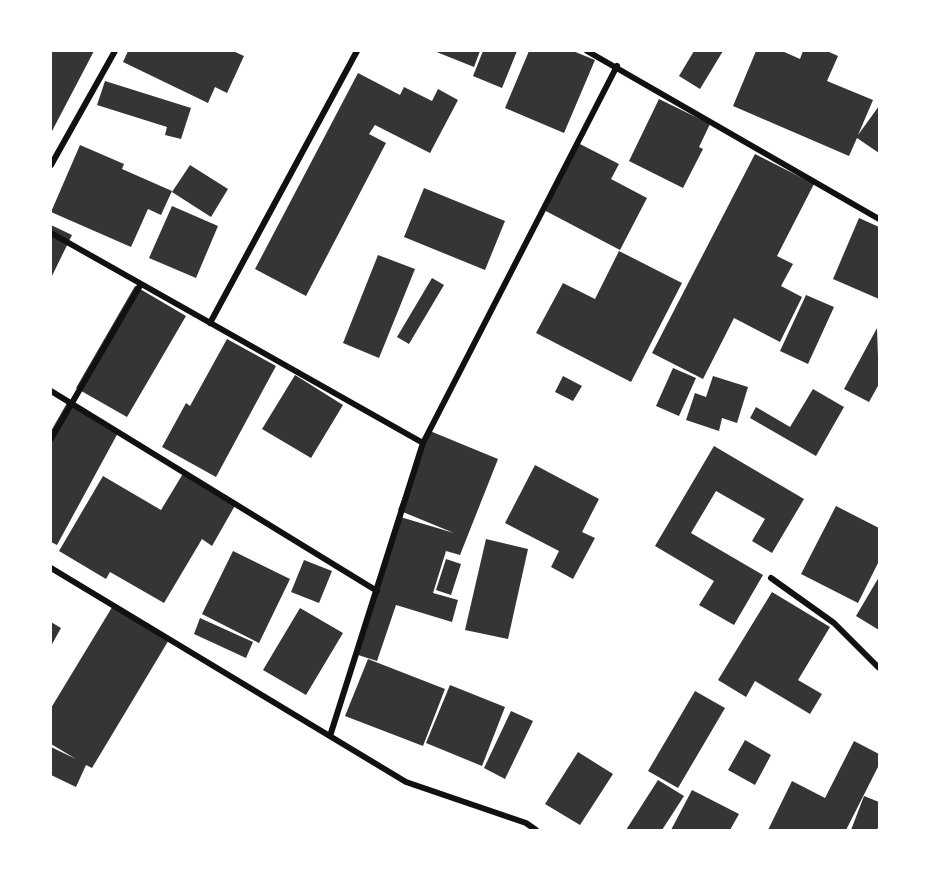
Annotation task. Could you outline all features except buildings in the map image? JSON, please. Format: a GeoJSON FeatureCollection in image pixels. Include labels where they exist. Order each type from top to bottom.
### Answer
{"type":"FeatureCollection","features":[{"type":"Feature","properties":{"kind":"street"},"geometry":{"type":"LineString","coordinates":[[51,165],[115,51]]}},
{"type":"Feature","properties":{"kind":"street"},"geometry":{"type":"LineString","coordinates":[[210,323],[357,51]]}},
{"type":"Feature","properties":{"kind":"street"},"geometry":{"type":"LineString","coordinates":[[587,51],[879,219]]}},
{"type":"Feature","properties":{"kind":"street"},"geometry":{"type":"LineString","coordinates":[[330,736],[423,442],[616,66]]}},
{"type":"Feature","properties":{"kind":"street"},"geometry":{"type":"LineString","coordinates":[[51,233],[423,442]]}},
{"type":"Feature","properties":{"kind":"street"},"geometry":{"type":"LineString","coordinates":[[51,439],[141,284]]}},
{"type":"Feature","properties":{"kind":"street"},"geometry":{"type":"LineString","coordinates":[[51,391],[376,591]]}},
{"type":"Feature","properties":{"kind":"street"},"geometry":{"type":"LineString","coordinates":[[51,568],[406,782],[526,823],[536,830]]}},
{"type":"Feature","properties":{"kind":"street"},"geometry":{"type":"LineString","coordinates":[[771,579],[834,623],[879,668]]}}]}
